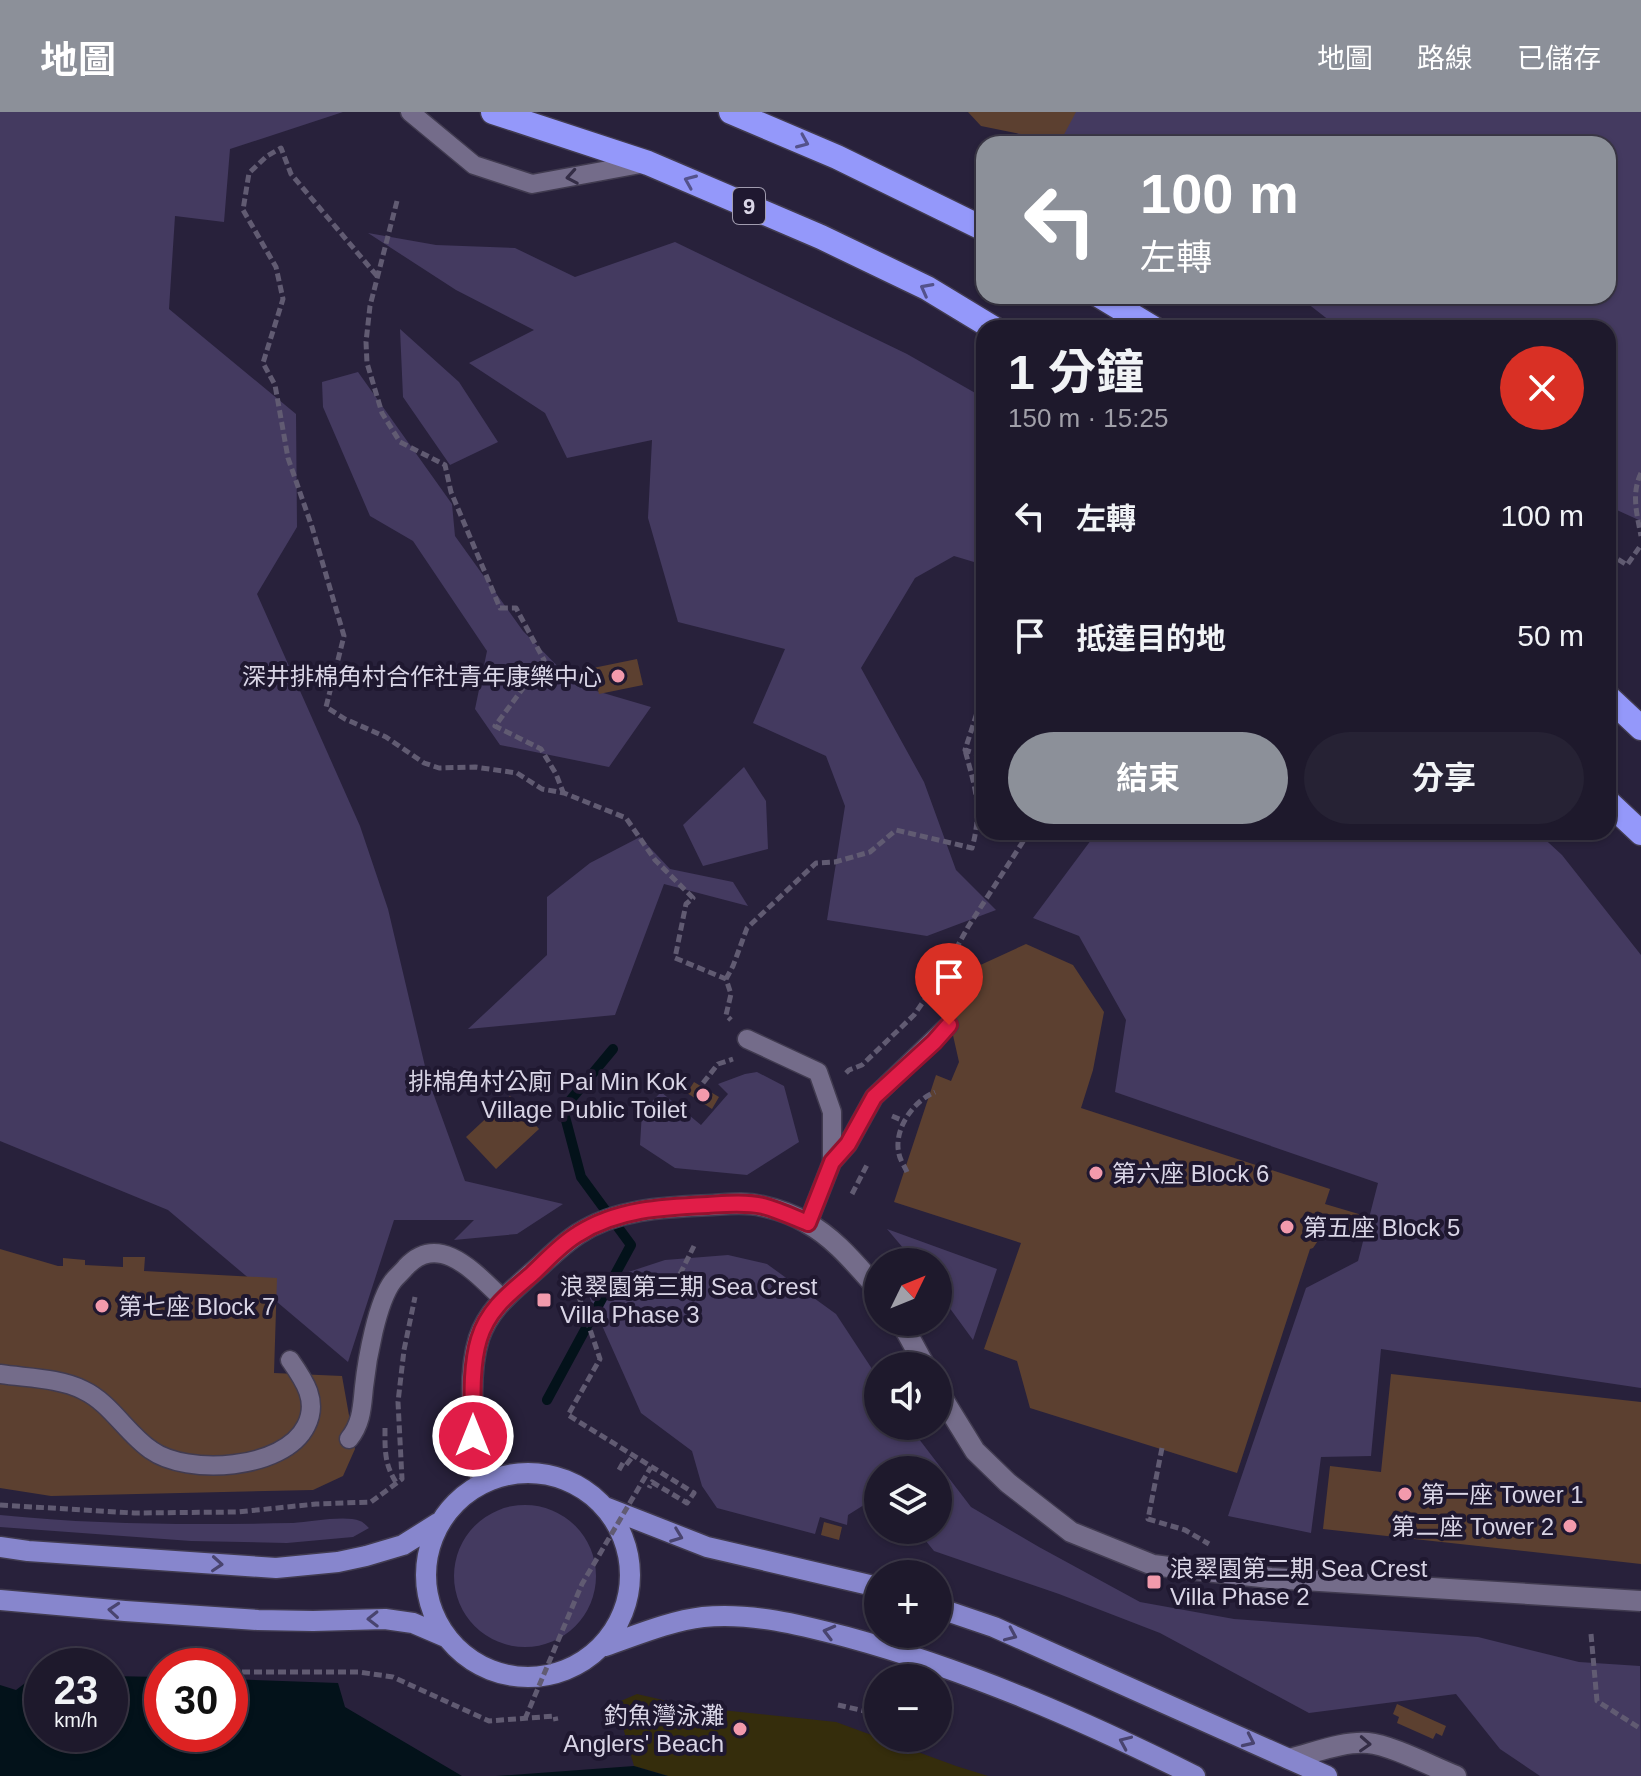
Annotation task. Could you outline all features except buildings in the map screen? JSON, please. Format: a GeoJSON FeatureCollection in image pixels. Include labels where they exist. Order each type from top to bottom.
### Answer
{"type":"FeatureCollection","features":[{"type":"Feature","properties":{"kind":"highway","name":"9"},"geometry":{"type":"LineString","coordinates":[[493,112],[648,163],[821,237],[927,288],[980,320]]}},
{"type":"Feature","properties":{"kind":"highway"},"geometry":{"type":"LineString","coordinates":[[731,112],[837,157],[976,225]]}},
{"type":"Feature","properties":{"kind":"highway"},"geometry":{"type":"LineString","coordinates":[[1113,304],[1140,320]]}},
{"type":"Feature","properties":{"kind":"highway"},"geometry":{"type":"LineString","coordinates":[[1616,705],[1641,728]]}},
{"type":"Feature","properties":{"kind":"highway"},"geometry":{"type":"LineString","coordinates":[[1616,810],[1641,833]]}},
{"type":"Feature","properties":{"kind":"main road"},"geometry":{"type":"LineString","coordinates":[[533,1472],[560,1477],[584,1489],[605,1507],[619,1526],[628,1549],[631,1573],[629,1596],[616,1631],[582,1663],[563,1671],[532,1677],[500,1673],[471,1660],[448,1638],[432,1612],[426,1582],[427,1552],[438,1523],[456,1500],[481,1483],[506,1474],[533,1472]]}},
{"type":"Feature","properties":{"kind":"main road"},"geometry":{"type":"LineString","coordinates":[[605,1507],[707,1547],[864,1584]]}},
{"type":"Feature","properties":{"kind":"main road"},"geometry":{"type":"LineString","coordinates":[[0,1547],[276,1568],[366,1556],[403,1545],[438,1523]]}},
{"type":"Feature","properties":{"kind":"main road"},"geometry":{"type":"LineString","coordinates":[[0,1600],[258,1620],[385,1619],[413,1623],[448,1638]]}},
{"type":"Feature","properties":{"kind":"main road"},"geometry":{"type":"LineString","coordinates":[[952,1613],[1008,1633],[1327,1776]]}},
{"type":"Feature","properties":{"kind":"main road"},"geometry":{"type":"LineString","coordinates":[[601,1647],[679,1621],[706,1617],[737,1617],[816,1629],[870,1643],[975,1678],[1195,1776]]}},
{"type":"Feature","properties":{"kind":"street"},"geometry":{"type":"LineString","coordinates":[[481,1483],[473,1436],[474,1367],[479,1339],[489,1315],[502,1298],[578,1234],[627,1213],[643,1210],[760,1205],[808,1223],[864,1275]]}},
{"type":"Feature","properties":{"kind":"street"},"geometry":{"type":"LineString","coordinates":[[952,1414],[975,1451],[1008,1483],[1071,1532],[1153,1565],[1271,1578],[1641,1601]]}},
{"type":"Feature","properties":{"kind":"street"},"geometry":{"type":"LineString","coordinates":[[1289,1759],[1352,1744],[1370,1743],[1456,1776]]}},
{"type":"Feature","properties":{"kind":"lane"},"geometry":{"type":"LineString","coordinates":[[410,112],[474,165],[532,184],[648,163]]}},
{"type":"Feature","properties":{"kind":"lane"},"geometry":{"type":"LineString","coordinates":[[808,1223],[832,1162],[848,1144],[874,1097],[949,1025]]}},
{"type":"Feature","properties":{"kind":"lane"},"geometry":{"type":"LineString","coordinates":[[747,1039],[818,1072],[832,1112],[832,1162]]}},
{"type":"Feature","properties":{"kind":"lane"},"geometry":{"type":"LineString","coordinates":[[349,1439],[361,1418],[379,1312],[391,1283],[414,1259],[430,1252],[448,1255],[468,1267],[502,1298]]}},
{"type":"Feature","properties":{"kind":"lane"},"geometry":{"type":"LineString","coordinates":[[0,1374],[73,1385],[94,1395],[135,1437],[164,1458],[175,1462],[224,1465],[246,1463],[273,1455],[305,1430],[311,1395],[290,1360]]}},
{"type":"Feature","properties":{"kind":"path"},"geometry":{"type":"LineString","coordinates":[[377,276],[291,174],[281,148],[249,173],[243,210],[276,267],[283,299],[263,363],[275,385],[288,458],[344,636],[326,707],[386,737],[424,763],[439,768],[475,767],[517,773],[542,789],[564,793],[626,818],[655,860],[693,898],[686,904],[675,958],[726,979]]}},
{"type":"Feature","properties":{"kind":"path"},"geometry":{"type":"LineString","coordinates":[[397,201],[370,306],[367,363],[382,413],[400,442],[445,465],[451,492],[500,608],[516,608],[544,660],[495,726],[541,749],[564,793]]}},
{"type":"Feature","properties":{"kind":"path"},"geometry":{"type":"LineString","coordinates":[[1641,473],[1636,484],[1635,505],[1641,536]]}},
{"type":"Feature","properties":{"kind":"path"},"geometry":{"type":"LineString","coordinates":[[1616,558],[1627,565],[1641,545]]}},
{"type":"Feature","properties":{"kind":"path"},"geometry":{"type":"LineString","coordinates":[[976,716],[965,750],[976,791]]}},
{"type":"Feature","properties":{"kind":"path"},"geometry":{"type":"LineString","coordinates":[[965,750],[976,753]]}},
{"type":"Feature","properties":{"kind":"path"},"geometry":{"type":"LineString","coordinates":[[747,1039],[746,1034],[726,1015],[731,994],[726,979],[747,928],[816,863],[835,862],[870,852],[896,830],[972,848],[976,835]]}},
{"type":"Feature","properties":{"kind":"path"},"geometry":{"type":"LineString","coordinates":[[825,1093],[849,1070],[862,1065],[914,1015],[1025,840]]}},
{"type":"Feature","properties":{"kind":"path"},"geometry":{"type":"LineString","coordinates":[[907,1172],[898,1153],[904,1121],[912,1108],[935,1092]]}},
{"type":"Feature","properties":{"kind":"path"},"geometry":{"type":"LineString","coordinates":[[654,1275],[674,1286],[694,1246]]}},
{"type":"Feature","properties":{"kind":"path"},"geometry":{"type":"LineString","coordinates":[[575,1285],[600,1359],[568,1415],[694,1493],[687,1503],[652,1482],[649,1488]]}},
{"type":"Feature","properties":{"kind":"path"},"geometry":{"type":"LineString","coordinates":[[385,1422],[388,1471],[397,1484]]}},
{"type":"Feature","properties":{"kind":"path"},"geometry":{"type":"LineString","coordinates":[[1162,1448],[1148,1519],[1185,1530],[1210,1544],[1223,1546]]}},
{"type":"Feature","properties":{"kind":"path"},"geometry":{"type":"LineString","coordinates":[[619,1470],[633,1456]]}},
{"type":"Feature","properties":{"kind":"path"},"geometry":{"type":"LineString","coordinates":[[525,1719],[582,1584],[651,1467]]}},
{"type":"Feature","properties":{"kind":"path"},"geometry":{"type":"LineString","coordinates":[[1591,1634],[1597,1701],[1641,1729]]}},
{"type":"Feature","properties":{"kind":"path"},"geometry":{"type":"LineString","coordinates":[[248,1672],[359,1672],[393,1677],[489,1721],[554,1719]]}},
{"type":"Feature","properties":{"kind":"path"},"geometry":{"type":"LineString","coordinates":[[838,1705],[864,1711]]}},
{"type":"Feature","properties":{"kind":"shaded area"},"geometry":{"type":"Polygon","coordinates":[[[0,112],[343,112],[230,149],[224,222],[175,216],[169,309],[296,414],[297,527],[257,594],[360,826],[388,909],[428,1079],[465,1181],[563,1204],[517,1234],[454,1240],[474,1220],[394,1220],[348,1362],[168,1210],[0,1141],[0,112]]]}},
{"type":"Feature","properties":{"kind":"shaded area"},"geometry":{"type":"Polygon","coordinates":[[[972,112],[1641,112],[1641,521],[1616,510],[1616,320],[1329,320],[1308,304],[1616,304],[1616,136],[1023,136],[972,112]]]}},
{"type":"Feature","properties":{"kind":"shaded area"},"geometry":{"type":"Polygon","coordinates":[[[368,233],[436,245],[515,248],[575,277],[675,242],[907,354],[976,393],[976,563],[954,556],[915,578],[861,668],[924,782],[956,870],[996,910],[927,936],[827,920],[845,806],[826,756],[753,723],[785,649],[678,622],[648,518],[652,440],[567,458],[545,413],[469,363],[534,330],[456,290],[368,233]]]}},
{"type":"Feature","properties":{"kind":"shaded area"},"geometry":{"type":"Polygon","coordinates":[[[400,329],[459,382],[498,442],[450,465],[403,397],[400,329]]]}},
{"type":"Feature","properties":{"kind":"shaded area"},"geometry":{"type":"Polygon","coordinates":[[[358,372],[452,504],[455,536],[523,631],[576,685],[651,707],[609,767],[500,745],[475,709],[487,651],[413,541],[370,516],[323,407],[322,382],[358,372]]]}},
{"type":"Feature","properties":{"kind":"shaded area"},"geometry":{"type":"Polygon","coordinates":[[[744,767],[766,801],[768,849],[703,866],[683,825],[744,767]]]}},
{"type":"Feature","properties":{"kind":"shaded area"},"geometry":{"type":"Polygon","coordinates":[[[640,837],[670,869],[733,882],[748,906],[664,884],[615,1015],[468,1029],[547,955],[547,897],[590,863],[640,837]]]}},
{"type":"Feature","properties":{"kind":"shaded area"},"geometry":{"type":"Polygon","coordinates":[[[1091,840],[1546,840],[1562,855],[1641,955],[1641,1388],[1381,1349],[1371,1456],[1321,1457],[1311,1533],[1228,1516],[1306,1288],[1358,1261],[1378,1183],[1115,1092],[1126,1020],[1079,936],[1033,918],[1091,840]]]}},
{"type":"Feature","properties":{"kind":"shaded area"},"geometry":{"type":"Polygon","coordinates":[[[757,1072],[784,1086],[799,1142],[747,1175],[675,1168],[640,1145],[642,1112],[661,1092],[701,1125],[728,1094],[718,1084],[757,1072]]]}},
{"type":"Feature","properties":{"kind":"shaded area"},"geometry":{"type":"Polygon","coordinates":[[[887,1229],[939,1248],[903,1248],[887,1229]]]}},
{"type":"Feature","properties":{"kind":"shaded area"},"geometry":{"type":"Polygon","coordinates":[[[952,1253],[997,1269],[973,1340],[952,1311],[952,1253]]]}},
{"type":"Feature","properties":{"kind":"shaded area"},"geometry":{"type":"Polygon","coordinates":[[[728,1255],[767,1264],[836,1314],[864,1357],[864,1440],[920,1440],[932,1456],[864,1456],[864,1505],[848,1515],[847,1525],[820,1517],[815,1534],[717,1508],[702,1486],[692,1451],[641,1413],[588,1294],[604,1280],[665,1260],[728,1255]]]}},
{"type":"Feature","properties":{"kind":"shaded area"},"geometry":{"type":"Polygon","coordinates":[[[952,1482],[971,1507],[1140,1602],[1234,1619],[1478,1637],[1579,1662],[1640,1666],[1641,1776],[1540,1776],[1500,1749],[1456,1694],[1309,1713],[1160,1633],[934,1551],[928,1544],[952,1544],[952,1482]]]}},
{"type":"Feature","properties":{"kind":"shaded area"},"geometry":{"type":"Polygon","coordinates":[[[525,1505],[552,1510],[576,1525],[591,1549],[596,1576],[591,1603],[576,1627],[552,1642],[525,1647],[498,1642],[474,1627],[459,1603],[454,1576],[459,1549],[474,1525],[498,1510],[525,1505]]]}},
{"type":"Feature","properties":{"kind":"shaded area"},"geometry":{"type":"Polygon","coordinates":[[[0,1515],[73,1521],[183,1524],[354,1519],[369,1528],[353,1537],[287,1543],[191,1541],[0,1527],[0,1515]]]}},
{"type":"Feature","properties":{"kind":"shaded area"},"geometry":{"type":"Polygon","coordinates":[[[128,1676],[144,1677],[144,1752],[248,1752],[248,1680],[338,1683],[345,1707],[462,1776],[0,1776],[0,1685],[16,1690],[24,1684],[24,1752],[128,1752],[128,1676]]]}},
{"type":"Feature","properties":{"kind":"shaded area"},"geometry":{"type":"Polygon","coordinates":[[[634,1766],[668,1776],[496,1776],[634,1766]]]}},
{"type":"Feature","properties":{"kind":"sand","name":"釣魚灣泳灘 Anglers' Beach"},"geometry":{"type":"Polygon","coordinates":[[[637,1694],[693,1707],[836,1722],[864,1732],[864,1752],[918,1752],[988,1776],[668,1776],[634,1766],[616,1703],[637,1694]]]}},
{"type":"Feature","properties":{"kind":"waterway"},"geometry":{"type":"LineString","coordinates":[[547,1400],[631,1245],[581,1177],[563,1109],[613,1049]]}},
{"type":"Feature","properties":{"kind":"place","name":"深井排棉角村合作社青年康樂中心"},"geometry":{"type":"Point","coordinates":[618,676]}},
{"type":"Feature","properties":{"kind":"place","name":"排棉角村公廁 Pai Min Kok Village Public Toilet"},"geometry":{"type":"Point","coordinates":[703,1095]}},
{"type":"Feature","properties":{"kind":"place","name":"第六座 Block 6"},"geometry":{"type":"Point","coordinates":[1096,1173]}},
{"type":"Feature","properties":{"kind":"place","name":"第五座 Block 5"},"geometry":{"type":"Point","coordinates":[1287,1227]}},
{"type":"Feature","properties":{"kind":"place","name":"浪翠園第三期 Sea Crest Villa Phase 3"},"geometry":{"type":"Point","coordinates":[544,1300]}},
{"type":"Feature","properties":{"kind":"place","name":"第七座 Block 7"},"geometry":{"type":"Point","coordinates":[102,1306]}},
{"type":"Feature","properties":{"kind":"place","name":"第一座 Tower 1"},"geometry":{"type":"Point","coordinates":[1405,1494]}},
{"type":"Feature","properties":{"kind":"place","name":"第二座 Tower 2"},"geometry":{"type":"Point","coordinates":[1570,1526]}},
{"type":"Feature","properties":{"kind":"place","name":"浪翠園第二期 Sea Crest Villa Phase 2"},"geometry":{"type":"Point","coordinates":[1154,1582]}},
{"type":"Feature","properties":{"kind":"place","name":"釣魚灣泳灘 Anglers' Beach"},"geometry":{"type":"Point","coordinates":[740,1729]}},
{"type":"Feature","properties":{"kind":"route"},"geometry":{"type":"LineString","coordinates":[[473,1436],[474,1367],[479,1339],[489,1315],[502,1298],[557,1250],[601,1222],[643,1210],[760,1205],[808,1223],[832,1162],[848,1144],[874,1097],[949,1025]]}}]}
